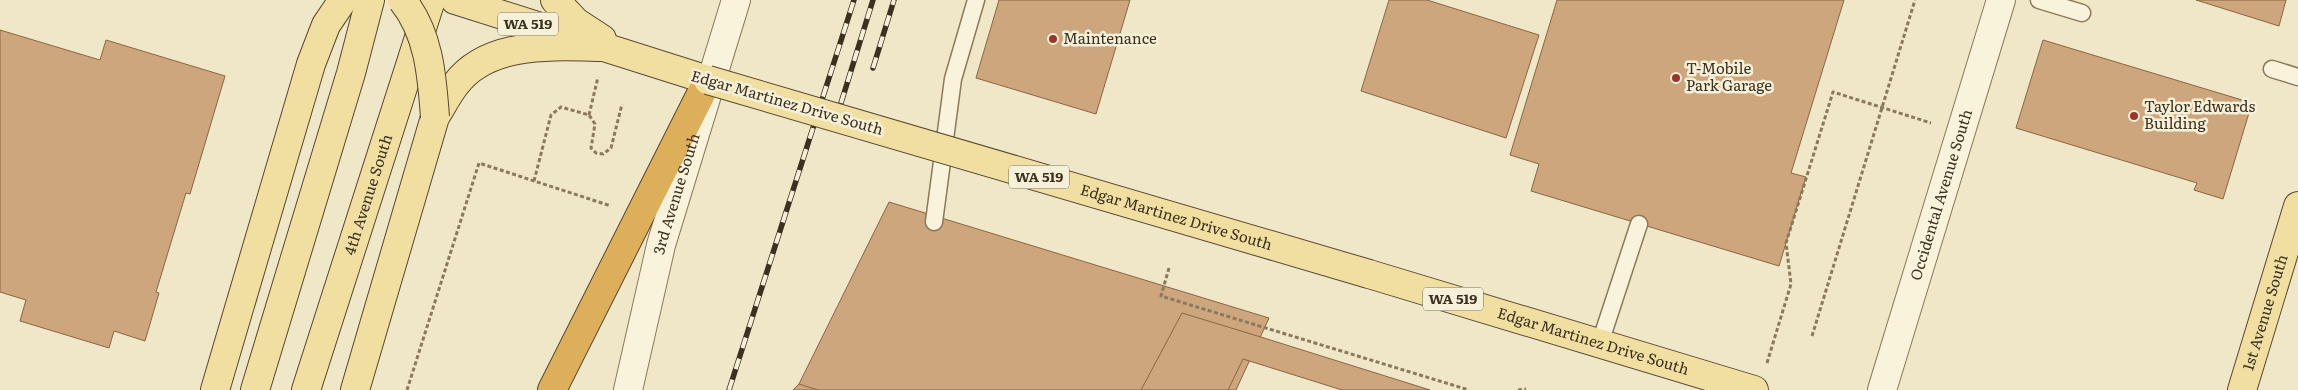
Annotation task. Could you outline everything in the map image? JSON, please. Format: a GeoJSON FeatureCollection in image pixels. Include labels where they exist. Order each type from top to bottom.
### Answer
{"type":"FeatureCollection","features":[{"type":"Feature","properties":{"kind":"highway"},"geometry":{"type":"LineString","coordinates":[[552,390],[708,80]]}},
{"type":"Feature","properties":{"kind":"main road"},"geometry":{"type":"LineString","coordinates":[[215,390],[311,64],[326,25],[343,0]]}},
{"type":"Feature","properties":{"kind":"main road"},"geometry":{"type":"LineString","coordinates":[[255,390],[351,73],[370,0]]}},
{"type":"Feature","properties":{"kind":"main road"},"geometry":{"type":"LineString","coordinates":[[402,0],[414,14],[422,35],[433,78],[435,117]]}},
{"type":"Feature","properties":{"kind":"main road","name":"4th Avenue South"},"geometry":{"type":"LineString","coordinates":[[306,390],[431,0]]}},
{"type":"Feature","properties":{"kind":"main road","name":"Edgar Martinez Drive South"},"geometry":{"type":"LineString","coordinates":[[455,0],[601,58],[648,62],[1600,343],[1759,381]]}},
{"type":"Feature","properties":{"kind":"main road"},"geometry":{"type":"LineString","coordinates":[[555,0],[576,22],[599,38],[648,62]]}},
{"type":"Feature","properties":{"kind":"main road"},"geometry":{"type":"LineString","coordinates":[[355,390],[435,117],[456,83],[468,72],[488,60],[527,48],[601,58]]}},
{"type":"Feature","properties":{"kind":"main road","name":"1st Avenue South"},"geometry":{"type":"LineString","coordinates":[[2242,390],[2298,206]]}},
{"type":"Feature","properties":{"kind":"street","name":"3rd Avenue South"},"geometry":{"type":"LineString","coordinates":[[628,390],[660,245],[736,0]]}},
{"type":"Feature","properties":{"kind":"street","name":"Occidental Avenue South"},"geometry":{"type":"LineString","coordinates":[[1882,390],[2001,0]]}},
{"type":"Feature","properties":{"kind":"lane"},"geometry":{"type":"LineString","coordinates":[[934,222],[953,79],[976,0]]}},
{"type":"Feature","properties":{"kind":"lane"},"geometry":{"type":"LineString","coordinates":[[2039,0],[2082,13]]}},
{"type":"Feature","properties":{"kind":"lane"},"geometry":{"type":"LineString","coordinates":[[2272,69],[2298,77]]}},
{"type":"Feature","properties":{"kind":"lane"},"geometry":{"type":"LineString","coordinates":[[1600,343],[1639,224]]}},
{"type":"Feature","properties":{"kind":"path"},"geometry":{"type":"LineString","coordinates":[[1812,336],[1916,0]]}},
{"type":"Feature","properties":{"kind":"path"},"geometry":{"type":"LineString","coordinates":[[588,115],[601,58]]}},
{"type":"Feature","properties":{"kind":"path"},"geometry":{"type":"LineString","coordinates":[[1759,381],[1791,284],[1786,243],[1833,92],[1931,123]]}},
{"type":"Feature","properties":{"kind":"path"},"geometry":{"type":"LineString","coordinates":[[534,181],[551,115],[561,107],[588,115],[595,124],[591,148],[596,153],[603,154],[611,148],[622,104]]}},
{"type":"Feature","properties":{"kind":"path"},"geometry":{"type":"LineString","coordinates":[[407,390],[479,163],[618,208]]}},
{"type":"Feature","properties":{"kind":"path"},"geometry":{"type":"LineString","coordinates":[[1169,268],[1161,296],[1469,390]]}},
{"type":"Feature","properties":{"kind":"path"},"geometry":{"type":"LineString","coordinates":[[1518,390],[1526,389]]}},
{"type":"Feature","properties":{"kind":"building","name":"Maintenance"},"geometry":{"type":"Polygon","coordinates":[[[999,0],[1130,0],[1096,114],[976,78],[999,0]]]}},
{"type":"Feature","properties":{"kind":"building"},"geometry":{"type":"Polygon","coordinates":[[[1389,0],[1427,0],[1539,35],[1506,138],[1361,91],[1389,0]]]}},
{"type":"Feature","properties":{"kind":"building","name":"T-Mobile Park Garage"},"geometry":{"type":"Polygon","coordinates":[[[1557,0],[1844,0],[1791,173],[1806,177],[1779,266],[1531,191],[1539,164],[1510,155],[1557,0]]]}},
{"type":"Feature","properties":{"kind":"building"},"geometry":{"type":"Polygon","coordinates":[[[2196,0],[2286,0],[2279,26],[2196,0]]]}},
{"type":"Feature","properties":{"kind":"building"},"geometry":{"type":"Polygon","coordinates":[[[0,30],[100,60],[106,40],[225,76],[190,194],[186,193],[156,292],[159,293],[145,341],[114,331],[109,348],[20,321],[26,300],[0,292],[0,30]]]}},
{"type":"Feature","properties":{"kind":"building","name":"Taylor Edwards Building"},"geometry":{"type":"Polygon","coordinates":[[[2043,40],[2252,103],[2223,199],[2194,190],[2197,183],[2016,128],[2043,40]]]}},
{"type":"Feature","properties":{"kind":"building"},"geometry":{"type":"Polygon","coordinates":[[[889,202],[1269,318],[1236,390],[796,390],[889,202]]]}},
{"type":"Feature","properties":{"kind":"building"},"geometry":{"type":"Polygon","coordinates":[[[1182,313],[1430,390],[1342,390],[1243,359],[1228,390],[1141,390],[1182,313]]]}},
{"type":"Feature","properties":{"kind":"building"},"geometry":{"type":"Polygon","coordinates":[[[799,384],[818,390],[793,390],[799,384]]]}},
{"type":"Feature","properties":{"kind":"railway"},"geometry":{"type":"LineString","coordinates":[[729,390],[854,0]]}},
{"type":"Feature","properties":{"kind":"railway"},"geometry":{"type":"LineString","coordinates":[[841,103],[873,0]]}},
{"type":"Feature","properties":{"kind":"railway"},"geometry":{"type":"LineString","coordinates":[[873,68],[894,0]]}},
{"type":"Feature","properties":{"kind":"place","name":"Maintenance"},"geometry":{"type":"Point","coordinates":[1053,39]}},
{"type":"Feature","properties":{"kind":"place","name":"T-Mobile Park Garage"},"geometry":{"type":"Point","coordinates":[1676,78]}},
{"type":"Feature","properties":{"kind":"place","name":"Taylor Edwards Building"},"geometry":{"type":"Point","coordinates":[2134,116]}}]}
